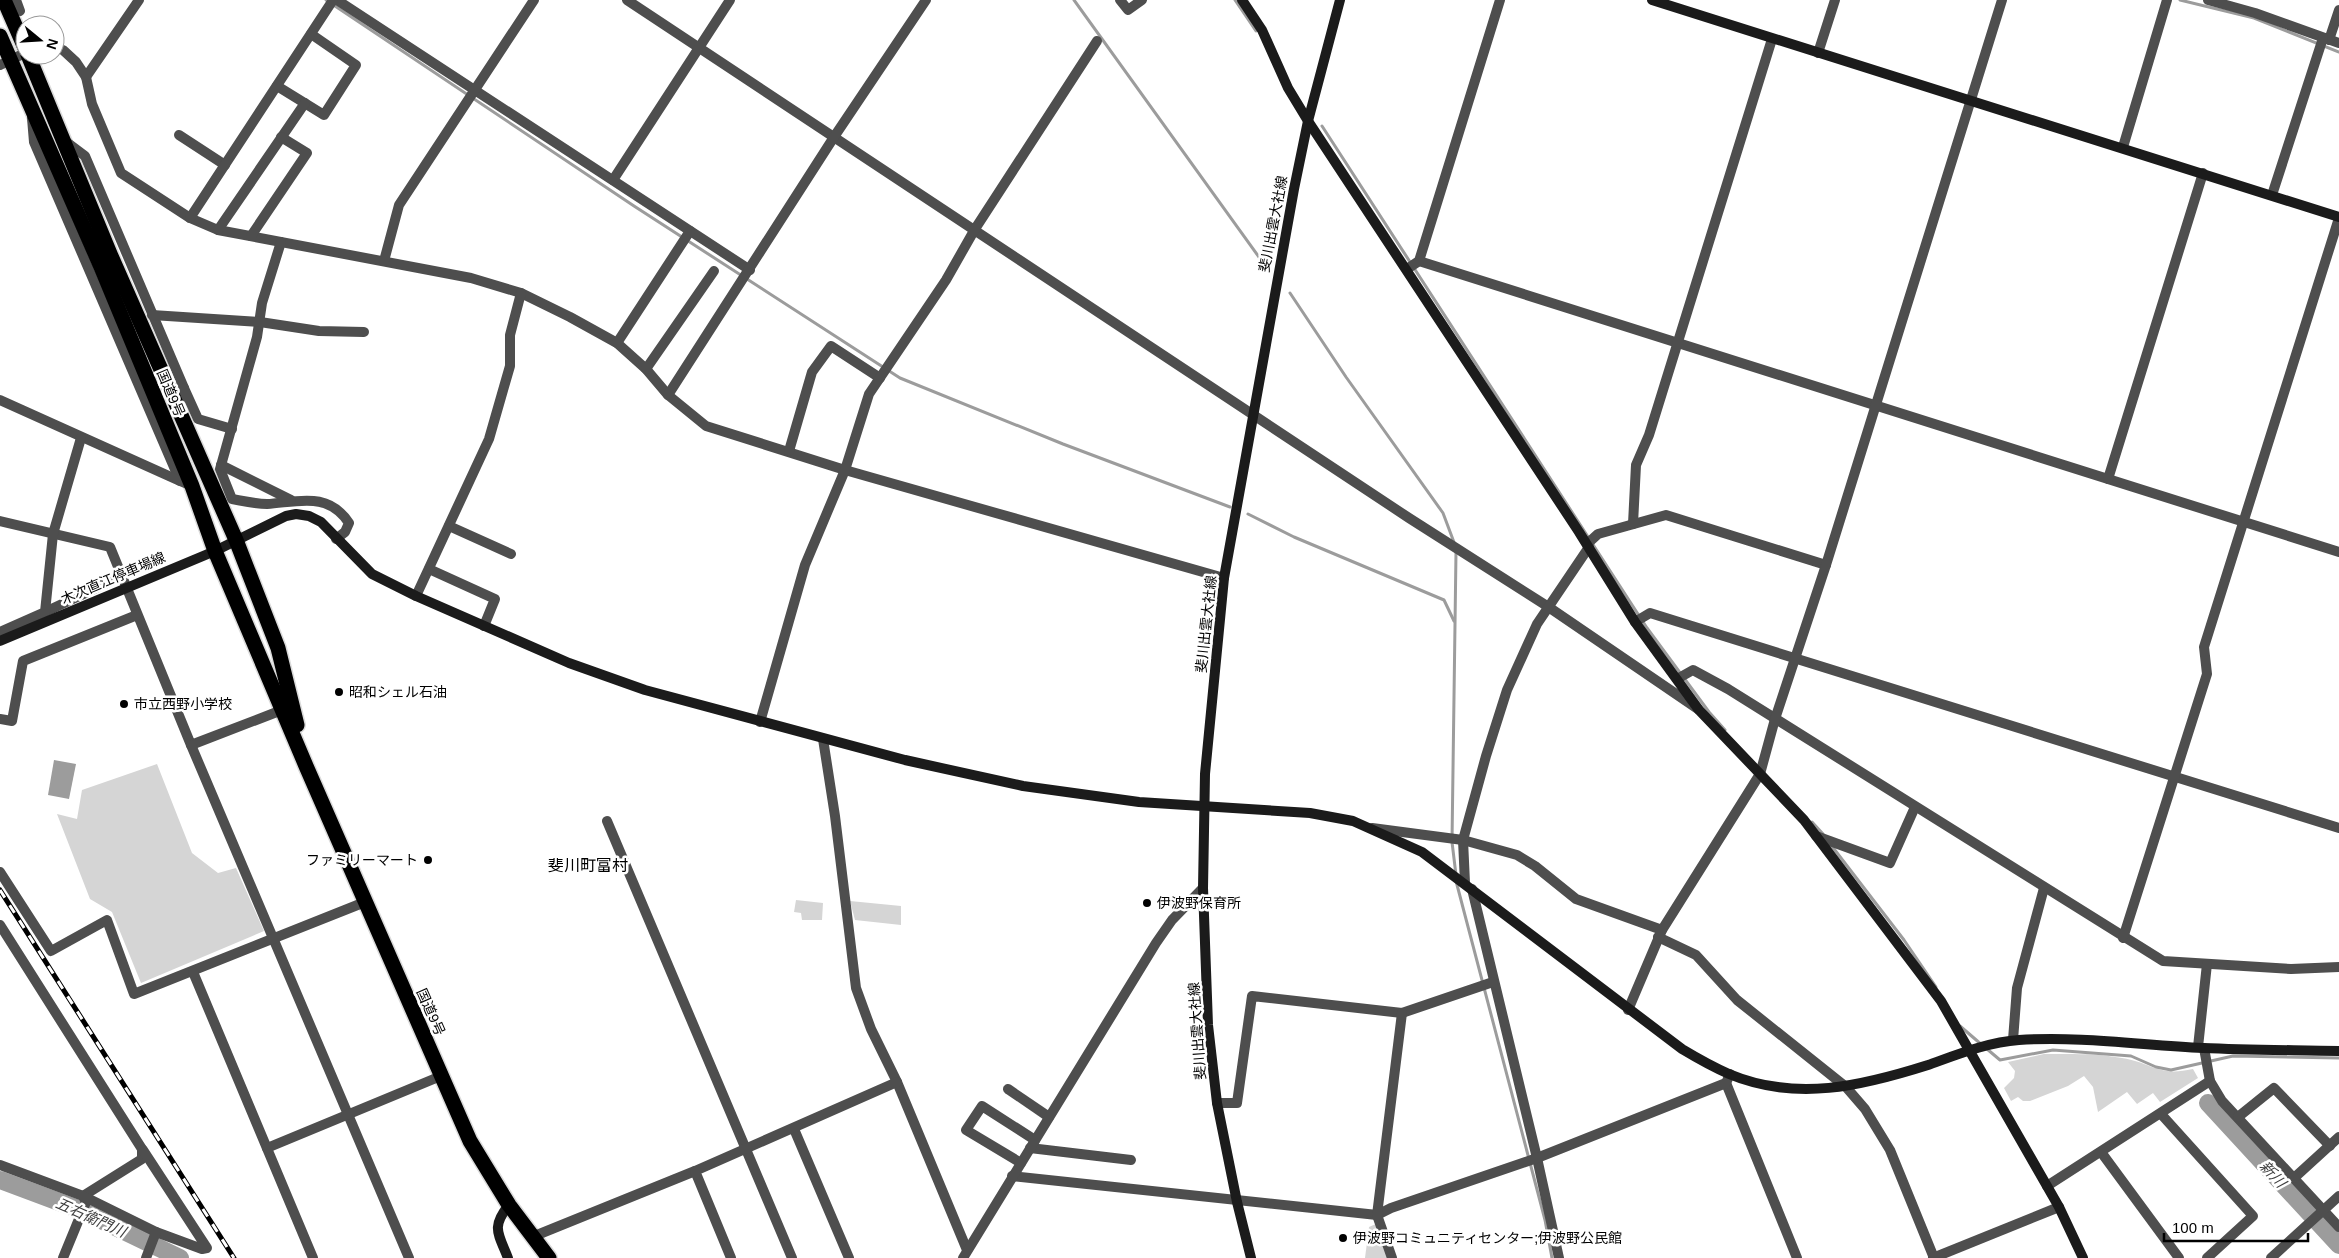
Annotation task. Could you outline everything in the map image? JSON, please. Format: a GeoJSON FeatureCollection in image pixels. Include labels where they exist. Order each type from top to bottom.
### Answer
{"type":"FeatureCollection","features":[{"type":"Feature","properties":{"kind":"highway"},"geometry":{"type":"LineString","coordinates":[[4,0],[15,25]]}},
{"type":"Feature","properties":{"kind":"highway","name":"国道9号"},"geometry":{"type":"LineString","coordinates":[[0,36],[5,62],[31,109],[106,261],[177,408],[236,540],[278,648],[306,766]]}},
{"type":"Feature","properties":{"kind":"highway","name":"国道9号"},"geometry":{"type":"LineString","coordinates":[[32,65],[64,140],[186,484],[306,766],[470,1142],[510,1205],[549,1258]]}},
{"type":"Feature","properties":{"kind":"street"},"geometry":{"type":"LineString","coordinates":[[16,0],[20,11]]}},
{"type":"Feature","properties":{"kind":"street"},"geometry":{"type":"LineString","coordinates":[[86,77],[139,0]]}},
{"type":"Feature","properties":{"kind":"street"},"geometry":{"type":"LineString","coordinates":[[190,218],[333,0]]}},
{"type":"Feature","properties":{"kind":"street"},"geometry":{"type":"LineString","coordinates":[[337,0],[750,270]]}},
{"type":"Feature","properties":{"kind":"street"},"geometry":{"type":"LineString","coordinates":[[384,261],[399,205],[534,0]]}},
{"type":"Feature","properties":{"kind":"street"},"geometry":{"type":"LineString","coordinates":[[627,0],[1409,518],[1547,606],[1698,710]]}},
{"type":"Feature","properties":{"kind":"street"},"geometry":{"type":"LineString","coordinates":[[613,180],[730,0]]}},
{"type":"Feature","properties":{"kind":"street"},"geometry":{"type":"LineString","coordinates":[[668,395],[834,137],[926,0]]}},
{"type":"Feature","properties":{"kind":"street"},"geometry":{"type":"LineString","coordinates":[[1120,0],[1128,10],[1142,0]]}},
{"type":"Feature","properties":{"kind":"street"},"geometry":{"type":"LineString","coordinates":[[1242,0],[1262,30],[1288,88],[1308,121],[1588,546],[1635,622],[1678,679],[1698,710],[1760,774],[1816,836],[1941,1001],[2059,1206],[2082,1258]]}},
{"type":"Feature","properties":{"kind":"street","name":"斐川出雲大社線"},"geometry":{"type":"LineString","coordinates":[[1251,1258],[1237,1202],[1217,1103],[1208,1025],[1203,888],[1205,774],[1224,578],[1308,121],[1340,0]]}},
{"type":"Feature","properties":{"kind":"street"},"geometry":{"type":"LineString","coordinates":[[1407,269],[1419,261],[1500,0]]}},
{"type":"Feature","properties":{"kind":"street"},"geometry":{"type":"LineString","coordinates":[[1652,0],[1668,2],[1772,39],[2123,147],[2339,217],[2204,647],[2207,674],[2123,938]]}},
{"type":"Feature","properties":{"kind":"street"},"geometry":{"type":"LineString","coordinates":[[1818,53],[1835,0]]}},
{"type":"Feature","properties":{"kind":"street"},"geometry":{"type":"LineString","coordinates":[[1628,1010],[1660,934],[1760,774],[1794,658],[1826,565],[1874,404],[2002,0]]}},
{"type":"Feature","properties":{"kind":"street"},"geometry":{"type":"LineString","coordinates":[[2123,147],[2167,0]]}},
{"type":"Feature","properties":{"kind":"street"},"geometry":{"type":"LineString","coordinates":[[2208,0],[2255,13],[2330,41]]}},
{"type":"Feature","properties":{"kind":"street"},"geometry":{"type":"LineString","coordinates":[[2272,196],[2330,41],[2339,10]]}},
{"type":"Feature","properties":{"kind":"street"},"geometry":{"type":"LineString","coordinates":[[277,86],[324,115],[356,65],[311,34]]}},
{"type":"Feature","properties":{"kind":"street"},"geometry":{"type":"LineString","coordinates":[[1633,524],[1636,465],[1649,435],[1772,39]]}},
{"type":"Feature","properties":{"kind":"street"},"geometry":{"type":"LineString","coordinates":[[760,722],[805,564],[845,470],[869,394],[946,280],[975,229],[1097,41]]}},
{"type":"Feature","properties":{"kind":"street"},"geometry":{"type":"LineString","coordinates":[[65,52],[86,77],[92,104],[121,173],[190,218],[218,230],[471,278],[522,293],[616,343],[646,368],[668,395],[706,426],[845,470],[1224,578]]}},
{"type":"Feature","properties":{"kind":"street"},"geometry":{"type":"LineString","coordinates":[[218,230],[305,103]]}},
{"type":"Feature","properties":{"kind":"street"},"geometry":{"type":"LineString","coordinates":[[31,109],[34,142],[186,484]]}},
{"type":"Feature","properties":{"kind":"street"},"geometry":{"type":"LineString","coordinates":[[179,135],[225,165]]}},
{"type":"Feature","properties":{"kind":"street"},"geometry":{"type":"LineString","coordinates":[[251,236],[307,154],[282,137]]}},
{"type":"Feature","properties":{"kind":"street"},"geometry":{"type":"LineString","coordinates":[[64,140],[85,156],[198,419],[232,429]]}},
{"type":"Feature","properties":{"kind":"street"},"geometry":{"type":"LineString","coordinates":[[2108,478],[2203,173]]}},
{"type":"Feature","properties":{"kind":"street"},"geometry":{"type":"LineString","coordinates":[[616,343],[690,231]]}},
{"type":"Feature","properties":{"kind":"street"},"geometry":{"type":"LineString","coordinates":[[281,242],[262,303],[260,322],[220,470],[232,500],[265,504],[306,499],[325,503],[343,514],[349,523],[345,532],[336,540]]}},
{"type":"Feature","properties":{"kind":"street"},"geometry":{"type":"LineString","coordinates":[[79,246],[106,261],[133,269]]}},
{"type":"Feature","properties":{"kind":"street"},"geometry":{"type":"LineString","coordinates":[[1419,261],[2339,552]]}},
{"type":"Feature","properties":{"kind":"street"},"geometry":{"type":"LineString","coordinates":[[646,368],[714,271]]}},
{"type":"Feature","properties":{"kind":"street"},"geometry":{"type":"LineString","coordinates":[[416,596],[489,439],[510,366],[510,335],[522,293]]}},
{"type":"Feature","properties":{"kind":"street"},"geometry":{"type":"LineString","coordinates":[[152,315],[260,322],[319,331],[364,332]]}},
{"type":"Feature","properties":{"kind":"street"},"geometry":{"type":"LineString","coordinates":[[789,451],[812,372],[831,346],[880,378]]}},
{"type":"Feature","properties":{"kind":"street"},"geometry":{"type":"LineString","coordinates":[[177,408],[184,388]]}},
{"type":"Feature","properties":{"kind":"street"},"geometry":{"type":"LineString","coordinates":[[0,400],[186,484]]}},
{"type":"Feature","properties":{"kind":"street"},"geometry":{"type":"LineString","coordinates":[[44,612],[53,534],[81,438]]}},
{"type":"Feature","properties":{"kind":"street"},"geometry":{"type":"LineString","coordinates":[[221,465],[291,500]]}},
{"type":"Feature","properties":{"kind":"street","name":"木次直江停車場線"},"geometry":{"type":"LineString","coordinates":[[0,641],[215,550],[286,516],[296,514],[309,516],[320,522],[372,574],[416,596],[569,663],[644,690],[823,740],[1023,786],[1139,802],[1310,813],[1353,821],[1369,827],[1422,852],[1682,1050],[1728,1078],[1778,1087],[1819,1089],[1846,1087],[1890,1077],[1969,1051],[2013,1040],[2060,1038],[2201,1048],[2339,1051]]}},
{"type":"Feature","properties":{"kind":"street"},"geometry":{"type":"LineString","coordinates":[[1559,1258],[1538,1158],[1468,886],[1463,840],[1486,756],[1507,690],[1547,606],[1598,534],[1666,515],[1826,565]]}},
{"type":"Feature","properties":{"kind":"street"},"geometry":{"type":"LineString","coordinates":[[0,520],[110,546],[273,941],[410,1258]]}},
{"type":"Feature","properties":{"kind":"street"},"geometry":{"type":"LineString","coordinates":[[449,526],[511,554]]}},
{"type":"Feature","properties":{"kind":"street"},"geometry":{"type":"LineString","coordinates":[[429,569],[495,599],[484,626]]}},
{"type":"Feature","properties":{"kind":"street"},"geometry":{"type":"LineString","coordinates":[[0,632],[122,576]]}},
{"type":"Feature","properties":{"kind":"street"},"geometry":{"type":"LineString","coordinates":[[1635,622],[1650,613],[2339,828]]}},
{"type":"Feature","properties":{"kind":"street"},"geometry":{"type":"LineString","coordinates":[[0,719],[12,721],[23,661],[137,615]]}},
{"type":"Feature","properties":{"kind":"street"},"geometry":{"type":"LineString","coordinates":[[1678,679],[1693,670],[1775,719],[2163,962],[2290,969],[2339,967]]}},
{"type":"Feature","properties":{"kind":"street"},"geometry":{"type":"LineString","coordinates":[[191,745],[282,710]]}},
{"type":"Feature","properties":{"kind":"street"},"geometry":{"type":"LineString","coordinates":[[823,740],[856,988],[871,1029],[897,1082],[965,1254]]}},
{"type":"Feature","properties":{"kind":"street"},"geometry":{"type":"LineString","coordinates":[[1816,836],[1890,863],[1915,807]]}},
{"type":"Feature","properties":{"kind":"street"},"geometry":{"type":"LineString","coordinates":[[607,821],[792,1258]]}},
{"type":"Feature","properties":{"kind":"street"},"geometry":{"type":"LineString","coordinates":[[1369,827],[1463,840],[1518,854],[1576,900],[1660,934],[1696,955],[1737,1000],[1846,1087],[1865,1109],[1890,1150],[1934,1258],[2059,1206]]}},
{"type":"Feature","properties":{"kind":"street"},"geometry":{"type":"LineString","coordinates":[[0,872],[51,951],[107,920],[134,994],[273,941],[365,902]]}},
{"type":"Feature","properties":{"kind":"street"},"geometry":{"type":"LineString","coordinates":[[965,1254],[1156,943],[1172,920],[1203,888]]}},
{"type":"Feature","properties":{"kind":"street"},"geometry":{"type":"LineString","coordinates":[[2013,1040],[2018,988],[2044,888]]}},
{"type":"Feature","properties":{"kind":"street"},"geometry":{"type":"LineString","coordinates":[[0,925],[142,1149],[208,1248],[202,1249],[156,1232],[84,1196],[1,1164]]}},
{"type":"Feature","properties":{"kind":"street"},"geometry":{"type":"LineString","coordinates":[[2207,964],[2201,1048],[2210,1081],[2222,1101],[2339,1227]]}},
{"type":"Feature","properties":{"kind":"street"},"geometry":{"type":"LineString","coordinates":[[193,972],[313,1258]]}},
{"type":"Feature","properties":{"kind":"street"},"geometry":{"type":"LineString","coordinates":[[1217,1103],[1236,1103],[1252,996],[1402,1013],[1493,982]]}},
{"type":"Feature","properties":{"kind":"street"},"geometry":{"type":"LineString","coordinates":[[1392,1258],[1377,1215],[1402,1013]]}},
{"type":"Feature","properties":{"kind":"street"},"geometry":{"type":"LineString","coordinates":[[267,1148],[348,1113],[442,1076]]}},
{"type":"Feature","properties":{"kind":"street"},"geometry":{"type":"LineString","coordinates":[[1012,1176],[1237,1202],[1377,1215],[1391,1208],[1538,1158],[1728,1078],[1797,1258]]}},
{"type":"Feature","properties":{"kind":"street"},"geometry":{"type":"LineString","coordinates":[[2047,1186],[2210,1081]]}},
{"type":"Feature","properties":{"kind":"street"},"geometry":{"type":"LineString","coordinates":[[532,1237],[794,1129],[897,1082]]}},
{"type":"Feature","properties":{"kind":"street"},"geometry":{"type":"LineString","coordinates":[[2238,1117],[2274,1088],[2330,1146]]}},
{"type":"Feature","properties":{"kind":"street"},"geometry":{"type":"LineString","coordinates":[[1008,1089],[1049,1117]]}},
{"type":"Feature","properties":{"kind":"street"},"geometry":{"type":"LineString","coordinates":[[1021,1163],[966,1130],[982,1106],[1032,1144],[1131,1160]]}},
{"type":"Feature","properties":{"kind":"street"},"geometry":{"type":"LineString","coordinates":[[2161,1114],[2253,1216],[2207,1258]]}},
{"type":"Feature","properties":{"kind":"street"},"geometry":{"type":"LineString","coordinates":[[794,1129],[850,1258]]}},
{"type":"Feature","properties":{"kind":"street"},"geometry":{"type":"LineString","coordinates":[[2294,1178],[2339,1137]]}},
{"type":"Feature","properties":{"kind":"street"},"geometry":{"type":"LineString","coordinates":[[84,1196],[142,1159],[142,1149]]}},
{"type":"Feature","properties":{"kind":"street"},"geometry":{"type":"LineString","coordinates":[[2101,1152],[2179,1258]]}},
{"type":"Feature","properties":{"kind":"street"},"geometry":{"type":"LineString","coordinates":[[695,1171],[731,1258]]}},
{"type":"Feature","properties":{"kind":"street"},"geometry":{"type":"LineString","coordinates":[[63,1258],[86,1202],[84,1196]]}},
{"type":"Feature","properties":{"kind":"street"},"geometry":{"type":"LineString","coordinates":[[2272,1258],[2339,1196]]}},
{"type":"Feature","properties":{"kind":"street"},"geometry":{"type":"LineString","coordinates":[[508,1258],[497,1232],[499,1218],[510,1205]]}},
{"type":"Feature","properties":{"kind":"street"},"geometry":{"type":"LineString","coordinates":[[146,1258],[156,1232]]}},
{"type":"Feature","properties":{"kind":"shaded area"},"geometry":{"type":"Polygon","coordinates":[[[54,760],[76,764],[69,799],[48,795],[54,760]]]}},
{"type":"Feature","properties":{"kind":"shaded area"},"geometry":{"type":"Polygon","coordinates":[[[157,764],[192,853],[218,873],[236,868],[264,931],[141,983],[112,912],[90,899],[57,814],[77,819],[82,790],[157,764]]]}},
{"type":"Feature","properties":{"kind":"shaded area"},"geometry":{"type":"Polygon","coordinates":[[[796,900],[823,903],[822,920],[802,920],[801,913],[794,912],[796,900]]]}},
{"type":"Feature","properties":{"kind":"shaded area"},"geometry":{"type":"Polygon","coordinates":[[[850,901],[901,906],[901,925],[855,920],[850,901]]]}},
{"type":"Feature","properties":{"kind":"shaded area"},"geometry":{"type":"Polygon","coordinates":[[[2044,1054],[2113,1056],[2133,1060],[2163,1070],[2181,1071],[2193,1069],[2198,1078],[2160,1102],[2153,1093],[2137,1104],[2127,1092],[2098,1112],[2093,1087],[2084,1076],[2068,1086],[2030,1101],[2023,1101],[2018,1097],[2011,1101],[2004,1088],[2014,1078],[2015,1071],[2008,1062],[2044,1054]]]}},
{"type":"Feature","properties":{"kind":"shaded area"},"geometry":{"type":"Polygon","coordinates":[[[1378,1223],[1390,1258],[1365,1258],[1369,1227],[1378,1223]]]}},
{"type":"Feature","properties":{"kind":"waterway"},"geometry":{"type":"LineString","coordinates":[[326,0],[634,206],[900,378],[1063,444],[1230,507]]}},
{"type":"Feature","properties":{"kind":"waterway"},"geometry":{"type":"LineString","coordinates":[[1074,0],[1269,271]]}},
{"type":"Feature","properties":{"kind":"waterway"},"geometry":{"type":"LineString","coordinates":[[1235,0],[1256,31]]}},
{"type":"Feature","properties":{"kind":"waterway"},"geometry":{"type":"LineString","coordinates":[[2180,0],[2254,18],[2339,52]]}},
{"type":"Feature","properties":{"kind":"waterway"},"geometry":{"type":"LineString","coordinates":[[1322,126],[1647,628],[1709,712],[1725,730]]}},
{"type":"Feature","properties":{"kind":"waterway"},"geometry":{"type":"LineString","coordinates":[[1290,293],[1346,377],[1443,513],[1455,545]]}},
{"type":"Feature","properties":{"kind":"waterway"},"geometry":{"type":"LineString","coordinates":[[1248,514],[1294,537],[1444,600],[1454,621]]}},
{"type":"Feature","properties":{"kind":"waterway"},"geometry":{"type":"LineString","coordinates":[[1456,552],[1452,842],[1456,875]]}},
{"type":"Feature","properties":{"kind":"waterway"},"geometry":{"type":"LineString","coordinates":[[1812,822],[1823,834]]}},
{"type":"Feature","properties":{"kind":"waterway"},"geometry":{"type":"LineString","coordinates":[[1831,845],[1904,940],[1936,987]]}},
{"type":"Feature","properties":{"kind":"waterway"},"geometry":{"type":"LineString","coordinates":[[1456,881],[1545,1220],[1552,1258]]}},
{"type":"Feature","properties":{"kind":"waterway"},"geometry":{"type":"LineString","coordinates":[[1960,1026],[1982,1045]]}},
{"type":"Feature","properties":{"kind":"waterway"},"geometry":{"type":"LineString","coordinates":[[1987,1049],[2000,1060],[2053,1050],[2131,1056],[2156,1067],[2171,1070],[2233,1056],[2339,1058]]}},
{"type":"Feature","properties":{"kind":"waterway","name":"新川"},"geometry":{"type":"LineString","coordinates":[[2208,1103],[2339,1245]]}},
{"type":"Feature","properties":{"kind":"waterway","name":"五右衛門川"},"geometry":{"type":"LineString","coordinates":[[0,1180],[78,1209],[180,1258]]}},
{"type":"Feature","properties":{"kind":"railway"},"geometry":{"type":"LineString","coordinates":[[0,890],[234,1258]]}},
{"type":"Feature","properties":{"kind":"place","name":"昭和シェル石油"},"geometry":{"type":"Point","coordinates":[339,692]}},
{"type":"Feature","properties":{"kind":"place","name":"市立西野小学校"},"geometry":{"type":"Point","coordinates":[124,704]}},
{"type":"Feature","properties":{"kind":"place","name":"ファミリーマート"},"geometry":{"type":"Point","coordinates":[428,860]}},
{"type":"Feature","properties":{"kind":"place","name":"伊波野保育所"},"geometry":{"type":"Point","coordinates":[1147,903]}},
{"type":"Feature","properties":{"kind":"place","name":"伊波野コミュニティセンター;伊波野公民館"},"geometry":{"type":"Point","coordinates":[1343,1238]}},
{"type":"Feature","properties":{"kind":"district","name":"斐川町富村"},"geometry":{"type":"Point","coordinates":[588,865]}}]}
